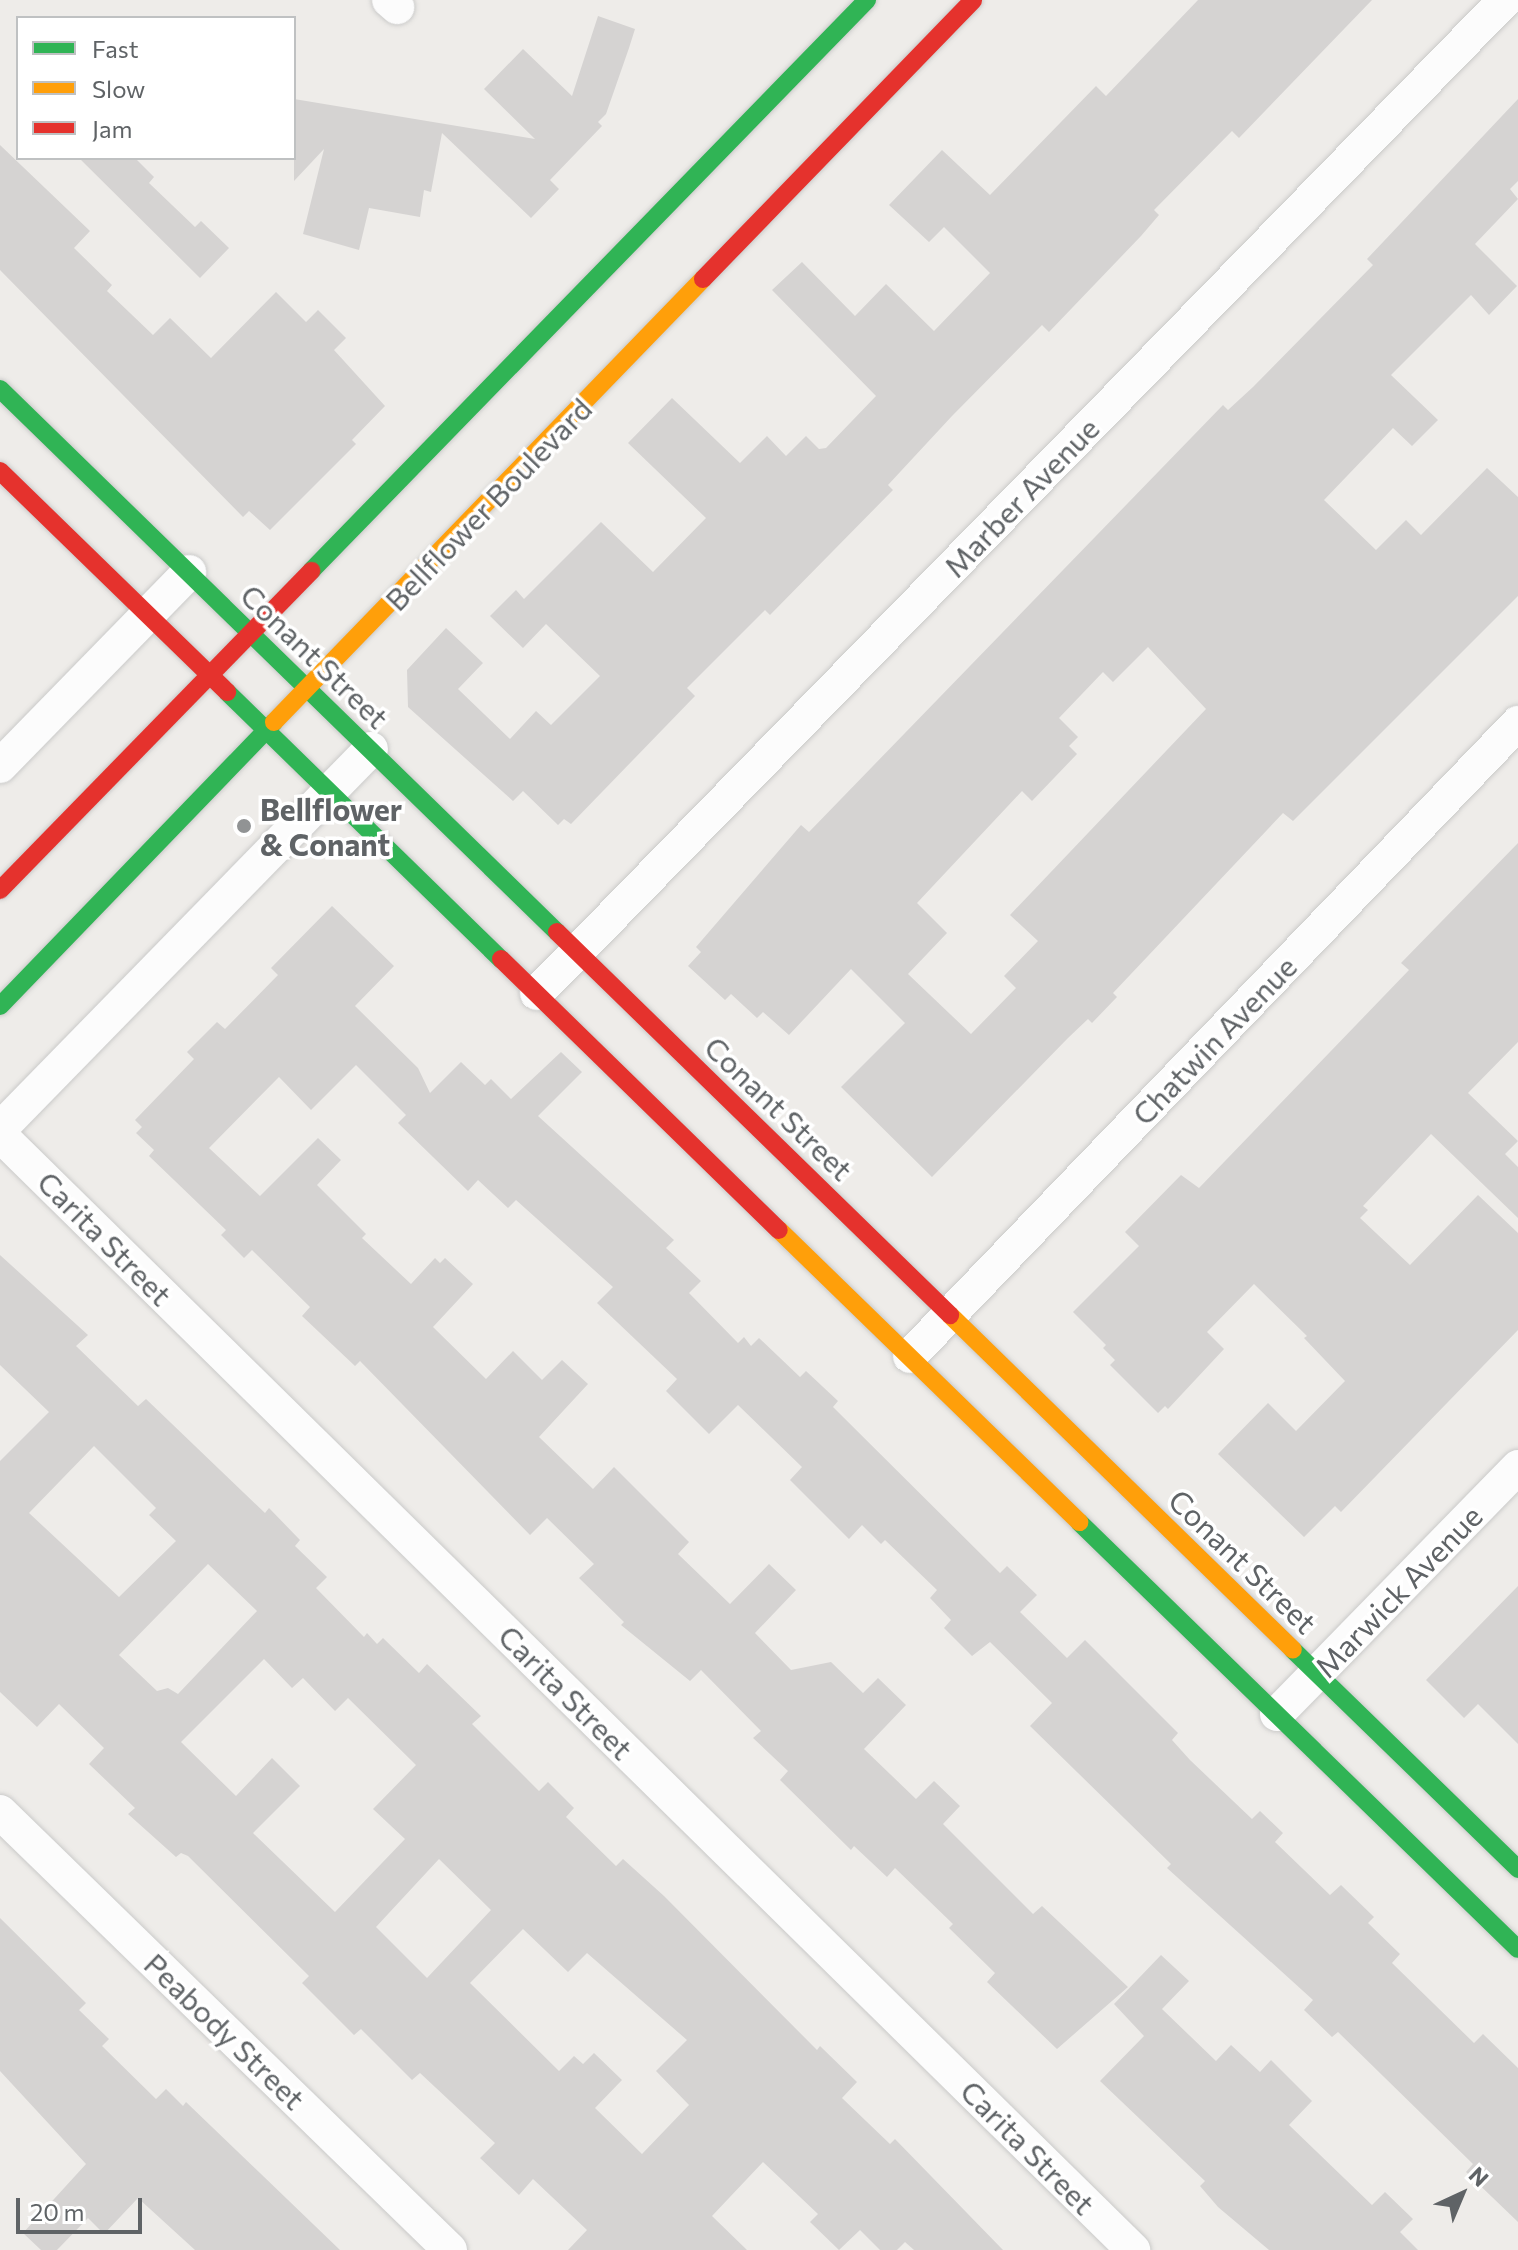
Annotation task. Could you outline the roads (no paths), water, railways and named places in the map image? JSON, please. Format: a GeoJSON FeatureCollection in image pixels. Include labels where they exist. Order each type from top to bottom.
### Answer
{"type":"FeatureCollection","features":[{"type":"Feature","properties":{"kind":"street"},"geometry":{"type":"LineString","coordinates":[[0,890],[867,0]]}},
{"type":"Feature","properties":{"kind":"street","name":"Bellflower Boulevard"},"geometry":{"type":"LineString","coordinates":[[0,1006],[310,689],[973,0]]}},
{"type":"Feature","properties":{"kind":"street","name":"Marber Avenue"},"geometry":{"type":"LineString","coordinates":[[537,993],[1505,0]]}},
{"type":"Feature","properties":{"kind":"street","name":"Conant Street"},"geometry":{"type":"LineString","coordinates":[[0,389],[1518,1869]]}},
{"type":"Feature","properties":{"kind":"street"},"geometry":{"type":"LineString","coordinates":[[0,471],[1518,1949]]}},
{"type":"Feature","properties":{"kind":"street"},"geometry":{"type":"LineString","coordinates":[[0,766],[189,572]]}},
{"type":"Feature","properties":{"kind":"street","name":"Chatwin Avenue"},"geometry":{"type":"LineString","coordinates":[[910,1356],[1518,723]]}},
{"type":"Feature","properties":{"kind":"street"},"geometry":{"type":"LineString","coordinates":[[0,1132],[371,749]]}},
{"type":"Feature","properties":{"kind":"street","name":"Carita Street"},"geometry":{"type":"LineString","coordinates":[[0,1132],[1133,2250]]}},
{"type":"Feature","properties":{"kind":"street","name":"Marwick Avenue"},"geometry":{"type":"LineString","coordinates":[[1277,1714],[1518,1467]]}},
{"type":"Feature","properties":{"kind":"street","name":"Peabody Street"},"geometry":{"type":"LineString","coordinates":[[0,1812],[450,2250]]}},
{"type":"Feature","properties":{"kind":"place","name":"Bellflower & Conant"},"geometry":{"type":"Point","coordinates":[244,826]}}]}
